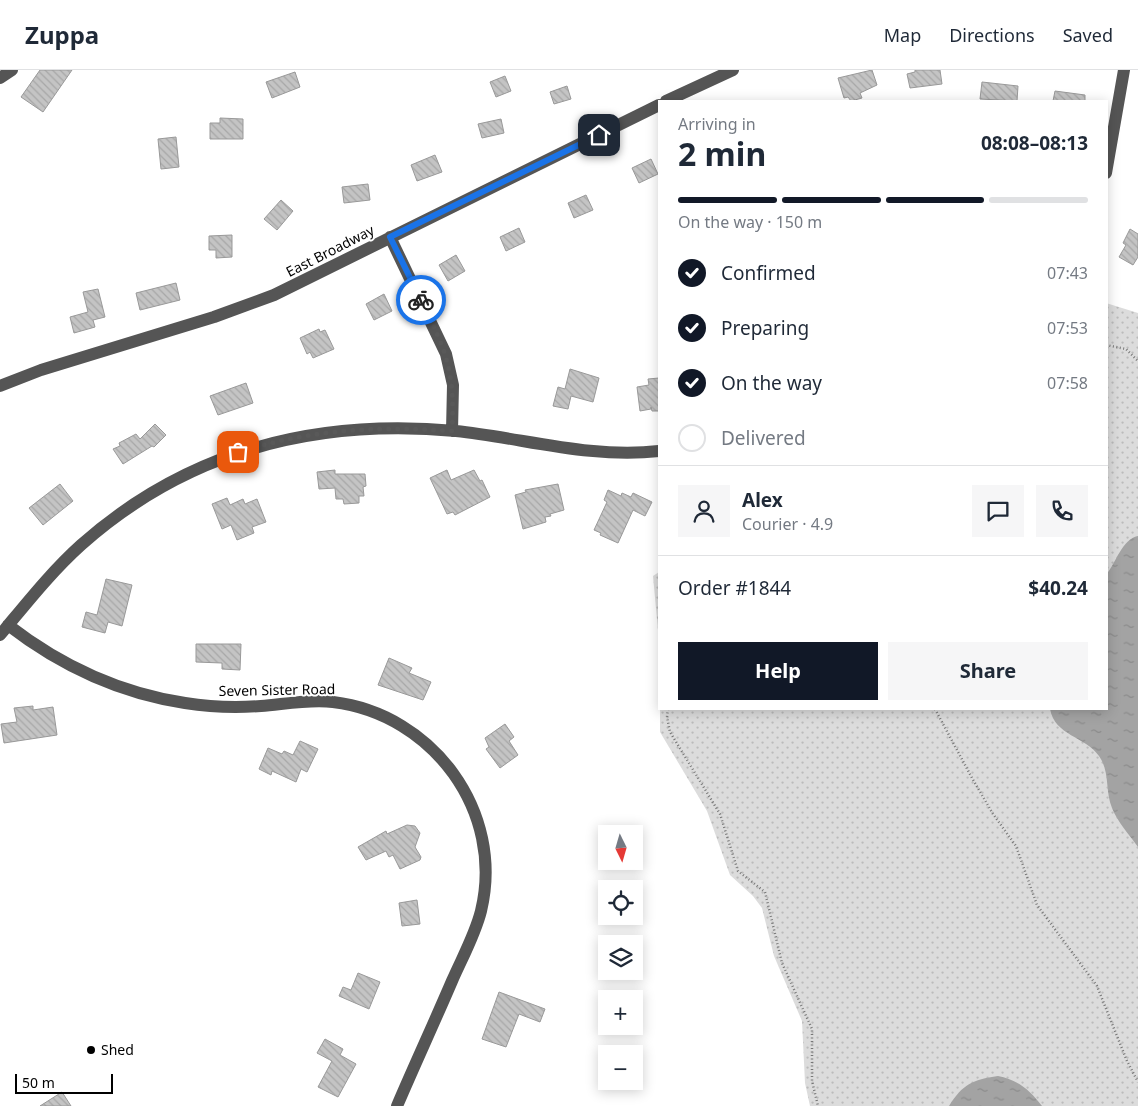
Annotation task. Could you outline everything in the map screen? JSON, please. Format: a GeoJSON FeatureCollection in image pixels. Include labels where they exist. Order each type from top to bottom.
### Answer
{"type":"FeatureCollection","features":[{"type":"Feature","properties":{"kind":"street"},"geometry":{"type":"LineString","coordinates":[[0,78],[12,70]]}},
{"type":"Feature","properties":{"kind":"street"},"geometry":{"type":"LineString","coordinates":[[668,100],[733,70]]}},
{"type":"Feature","properties":{"kind":"street"},"geometry":{"type":"LineString","coordinates":[[1108,162],[1124,70]]}},
{"type":"Feature","properties":{"kind":"street","name":"East Broadway"},"geometry":{"type":"LineString","coordinates":[[0,386],[14,379],[214,317],[274,295],[658,105]]}},
{"type":"Feature","properties":{"kind":"street"},"geometry":{"type":"LineString","coordinates":[[390,237],[446,354],[453,385],[452,431]]}},
{"type":"Feature","properties":{"kind":"street"},"geometry":{"type":"LineString","coordinates":[[0,635],[54,572],[108,522],[170,481],[238,452],[310,434],[384,428],[452,431],[594,450],[658,451]]}},
{"type":"Feature","properties":{"kind":"street","name":"Seven Sister Road"},"geometry":{"type":"LineString","coordinates":[[8,625],[32,643],[80,671],[106,682],[159,698],[214,706],[242,707],[318,700],[361,707],[388,717],[408,728],[425,741],[446,762],[466,792],[480,826],[485,854],[484,898],[475,930],[398,1106]]}},
{"type":"Feature","properties":{"kind":"path"},"geometry":{"type":"LineString","coordinates":[[1108,345],[1126,349],[1138,362]]}},
{"type":"Feature","properties":{"kind":"path"},"geometry":{"type":"LineString","coordinates":[[668,710],[670,732],[725,825],[738,871],[761,887],[768,898],[782,963],[812,1029],[812,1081],[818,1106]]}},
{"type":"Feature","properties":{"kind":"path"},"geometry":{"type":"LineString","coordinates":[[936,710],[992,814],[1016,846],[1038,905],[1097,986],[1127,1062],[1138,1082]]}},
{"type":"Feature","properties":{"kind":"shaded area"},"geometry":{"type":"Polygon","coordinates":[[[1108,304],[1138,313],[1138,1106],[810,1106],[805,1083],[802,1021],[774,956],[762,908],[753,896],[730,875],[707,811],[660,732],[660,710],[1108,710],[1108,304]]]}},
{"type":"Feature","properties":{"kind":"shaded area"},"geometry":{"type":"Polygon","coordinates":[[[658,573],[658,630],[653,576],[658,573]]]}},
{"type":"Feature","properties":{"kind":"water"},"geometry":{"type":"Polygon","coordinates":[[[1138,536],[1138,847],[1114,813],[1110,801],[1105,768],[1099,756],[1093,749],[1058,725],[1050,710],[1108,710],[1108,572],[1123,546],[1132,538],[1138,536]]]}},
{"type":"Feature","properties":{"kind":"water"},"geometry":{"type":"Polygon","coordinates":[[[998,1076],[1023,1086],[1042,1106],[949,1106],[969,1084],[981,1079],[998,1076]]]}},
{"type":"Feature","properties":{"kind":"building"},"geometry":{"type":"Polygon","coordinates":[[[40,70],[72,70],[43,112],[21,97],[40,70]]]}},
{"type":"Feature","properties":{"kind":"building"},"geometry":{"type":"Polygon","coordinates":[[[872,70],[877,85],[860,93],[862,98],[850,100],[848,97],[844,98],[838,78],[872,70]]]}},
{"type":"Feature","properties":{"kind":"building"},"geometry":{"type":"Polygon","coordinates":[[[915,70],[940,70],[942,84],[910,88],[907,74],[915,72],[915,70]]]}},
{"type":"Feature","properties":{"kind":"building"},"geometry":{"type":"Polygon","coordinates":[[[295,72],[300,87],[272,98],[266,82],[295,72]]]}},
{"type":"Feature","properties":{"kind":"building"},"geometry":{"type":"Polygon","coordinates":[[[505,76],[511,91],[496,97],[490,82],[505,76]]]}},
{"type":"Feature","properties":{"kind":"building"},"geometry":{"type":"Polygon","coordinates":[[[982,82],[1018,86],[1017,100],[980,99],[982,82]]]}},
{"type":"Feature","properties":{"kind":"building"},"geometry":{"type":"Polygon","coordinates":[[[567,86],[571,99],[554,104],[550,92],[567,86]]]}},
{"type":"Feature","properties":{"kind":"building"},"geometry":{"type":"Polygon","coordinates":[[[1055,91],[1085,95],[1085,100],[1053,100],[1055,91]]]}},
{"type":"Feature","properties":{"kind":"building"},"geometry":{"type":"Polygon","coordinates":[[[220,118],[243,119],[243,139],[210,139],[210,123],[220,123],[220,118]]]}},
{"type":"Feature","properties":{"kind":"building"},"geometry":{"type":"Polygon","coordinates":[[[501,119],[504,133],[482,138],[478,124],[501,119]]]}},
{"type":"Feature","properties":{"kind":"building"},"geometry":{"type":"Polygon","coordinates":[[[176,137],[179,167],[161,169],[158,139],[176,137]]]}},
{"type":"Feature","properties":{"kind":"building"},"geometry":{"type":"Polygon","coordinates":[[[435,155],[442,172],[417,181],[411,165],[435,155]]]}},
{"type":"Feature","properties":{"kind":"building"},"geometry":{"type":"Polygon","coordinates":[[[651,159],[658,174],[639,183],[632,168],[651,159]]]}},
{"type":"Feature","properties":{"kind":"building"},"geometry":{"type":"Polygon","coordinates":[[[368,184],[370,200],[344,203],[342,187],[368,184]]]}},
{"type":"Feature","properties":{"kind":"building"},"geometry":{"type":"Polygon","coordinates":[[[586,195],[593,210],[574,218],[568,203],[586,195]]]}},
{"type":"Feature","properties":{"kind":"building"},"geometry":{"type":"Polygon","coordinates":[[[281,200],[293,211],[277,230],[264,219],[281,200]]]}},
{"type":"Feature","properties":{"kind":"building"},"geometry":{"type":"Polygon","coordinates":[[[519,228],[525,242],[506,251],[500,237],[519,228]]]}},
{"type":"Feature","properties":{"kind":"building"},"geometry":{"type":"Polygon","coordinates":[[[1130,229],[1138,234],[1138,257],[1133,265],[1119,257],[1126,245],[1123,243],[1130,229]]]}},
{"type":"Feature","properties":{"kind":"building"},"geometry":{"type":"Polygon","coordinates":[[[232,235],[232,257],[216,258],[216,250],[209,250],[209,236],[232,235]]]}},
{"type":"Feature","properties":{"kind":"building"},"geometry":{"type":"Polygon","coordinates":[[[456,255],[465,271],[448,281],[439,265],[456,255]]]}},
{"type":"Feature","properties":{"kind":"building"},"geometry":{"type":"Polygon","coordinates":[[[176,283],[180,300],[140,310],[136,293],[176,283]]]}},
{"type":"Feature","properties":{"kind":"building"},"geometry":{"type":"Polygon","coordinates":[[[98,289],[105,317],[93,320],[95,327],[74,333],[70,317],[88,312],[83,292],[98,289]]]}},
{"type":"Feature","properties":{"kind":"building"},"geometry":{"type":"Polygon","coordinates":[[[384,294],[392,311],[374,320],[366,304],[384,294]]]}},
{"type":"Feature","properties":{"kind":"building"},"geometry":{"type":"Polygon","coordinates":[[[319,329],[320,332],[325,330],[334,349],[313,358],[310,352],[307,354],[300,338],[319,329]]]}},
{"type":"Feature","properties":{"kind":"building"},"geometry":{"type":"Polygon","coordinates":[[[570,369],[599,378],[593,402],[571,396],[568,409],[553,406],[558,387],[565,389],[570,369]]]}},
{"type":"Feature","properties":{"kind":"building"},"geometry":{"type":"Polygon","coordinates":[[[658,378],[658,411],[652,411],[651,407],[651,409],[640,411],[637,387],[649,385],[648,379],[658,378]]]}},
{"type":"Feature","properties":{"kind":"building"},"geometry":{"type":"Polygon","coordinates":[[[246,383],[253,403],[218,415],[210,396],[246,383]]]}},
{"type":"Feature","properties":{"kind":"building"},"geometry":{"type":"Polygon","coordinates":[[[155,424],[166,435],[154,447],[152,446],[123,464],[113,449],[120,446],[119,443],[136,434],[140,439],[155,424]]]}},
{"type":"Feature","properties":{"kind":"building"},"geometry":{"type":"Polygon","coordinates":[[[335,470],[335,474],[365,474],[366,486],[363,487],[364,496],[359,496],[359,503],[344,504],[343,499],[336,499],[335,488],[319,489],[317,472],[335,470]]]}},
{"type":"Feature","properties":{"kind":"building"},"geometry":{"type":"Polygon","coordinates":[[[447,470],[451,480],[474,470],[480,481],[482,480],[490,497],[455,515],[453,512],[447,514],[430,478],[447,470]]]}},
{"type":"Feature","properties":{"kind":"building"},"geometry":{"type":"Polygon","coordinates":[[[60,484],[73,501],[43,525],[29,508],[60,484]]]}},
{"type":"Feature","properties":{"kind":"building"},"geometry":{"type":"Polygon","coordinates":[[[558,484],[564,510],[545,517],[546,522],[523,529],[515,495],[526,492],[525,490],[558,484]]]}},
{"type":"Feature","properties":{"kind":"building"},"geometry":{"type":"Polygon","coordinates":[[[608,490],[621,496],[622,493],[631,497],[633,493],[652,502],[645,516],[633,510],[618,543],[600,535],[601,533],[594,530],[607,502],[604,500],[608,490]]]}},
{"type":"Feature","properties":{"kind":"building"},"geometry":{"type":"Polygon","coordinates":[[[227,498],[230,505],[243,499],[245,504],[257,499],[266,522],[252,527],[254,533],[237,540],[231,525],[222,529],[212,504],[227,498]]]}},
{"type":"Feature","properties":{"kind":"building"},"geometry":{"type":"Polygon","coordinates":[[[106,579],[132,585],[122,626],[108,622],[105,633],[82,627],[86,612],[97,615],[106,579]]]}},
{"type":"Feature","properties":{"kind":"building"},"geometry":{"type":"Polygon","coordinates":[[[196,644],[241,644],[240,670],[222,669],[222,663],[196,662],[196,644]]]}},
{"type":"Feature","properties":{"kind":"building"},"geometry":{"type":"Polygon","coordinates":[[[389,658],[412,668],[409,673],[431,682],[423,700],[378,685],[389,658]]]}},
{"type":"Feature","properties":{"kind":"building"},"geometry":{"type":"Polygon","coordinates":[[[33,706],[33,710],[53,707],[57,735],[4,743],[1,724],[17,722],[14,708],[33,706]]]}},
{"type":"Feature","properties":{"kind":"building"},"geometry":{"type":"Polygon","coordinates":[[[505,724],[514,737],[509,741],[518,755],[500,768],[486,749],[489,747],[485,738],[505,724]]]}},
{"type":"Feature","properties":{"kind":"building"},"geometry":{"type":"Polygon","coordinates":[[[300,741],[318,749],[307,772],[301,769],[296,782],[272,771],[271,775],[259,769],[268,748],[282,754],[284,751],[293,755],[300,741]]]}},
{"type":"Feature","properties":{"kind":"building"},"geometry":{"type":"Polygon","coordinates":[[[407,825],[415,826],[420,833],[415,847],[421,857],[420,860],[400,869],[393,855],[389,857],[386,851],[366,860],[358,847],[386,831],[387,834],[407,825]]]}},
{"type":"Feature","properties":{"kind":"building"},"geometry":{"type":"Polygon","coordinates":[[[417,900],[420,924],[402,926],[399,903],[417,900]]]}},
{"type":"Feature","properties":{"kind":"building"},"geometry":{"type":"Polygon","coordinates":[[[358,973],[380,982],[369,1009],[339,996],[343,987],[351,990],[358,973]]]}},
{"type":"Feature","properties":{"kind":"building"},"geometry":{"type":"Polygon","coordinates":[[[499,992],[545,1009],[540,1022],[519,1014],[506,1047],[482,1039],[499,992]]]}},
{"type":"Feature","properties":{"kind":"building"},"geometry":{"type":"Polygon","coordinates":[[[325,1039],[343,1049],[340,1055],[356,1064],[338,1097],[318,1087],[332,1061],[317,1053],[325,1039]]]}},
{"type":"Feature","properties":{"kind":"building"},"geometry":{"type":"Polygon","coordinates":[[[62,1092],[71,1106],[40,1106],[62,1092]]]}},
{"type":"Feature","properties":{"kind":"way so far"},"geometry":{"type":"LineString","coordinates":[[238,452],[292,437],[347,429],[384,428],[452,431],[454,395],[452,374],[442,345],[421,300]]}},
{"type":"Feature","properties":{"kind":"place","name":"Shed"},"geometry":{"type":"Point","coordinates":[91,1050]}},
{"type":"Feature","properties":{"kind":"route"},"geometry":{"type":"LineString","coordinates":[[421,300],[390,237],[599,135]]}}]}
